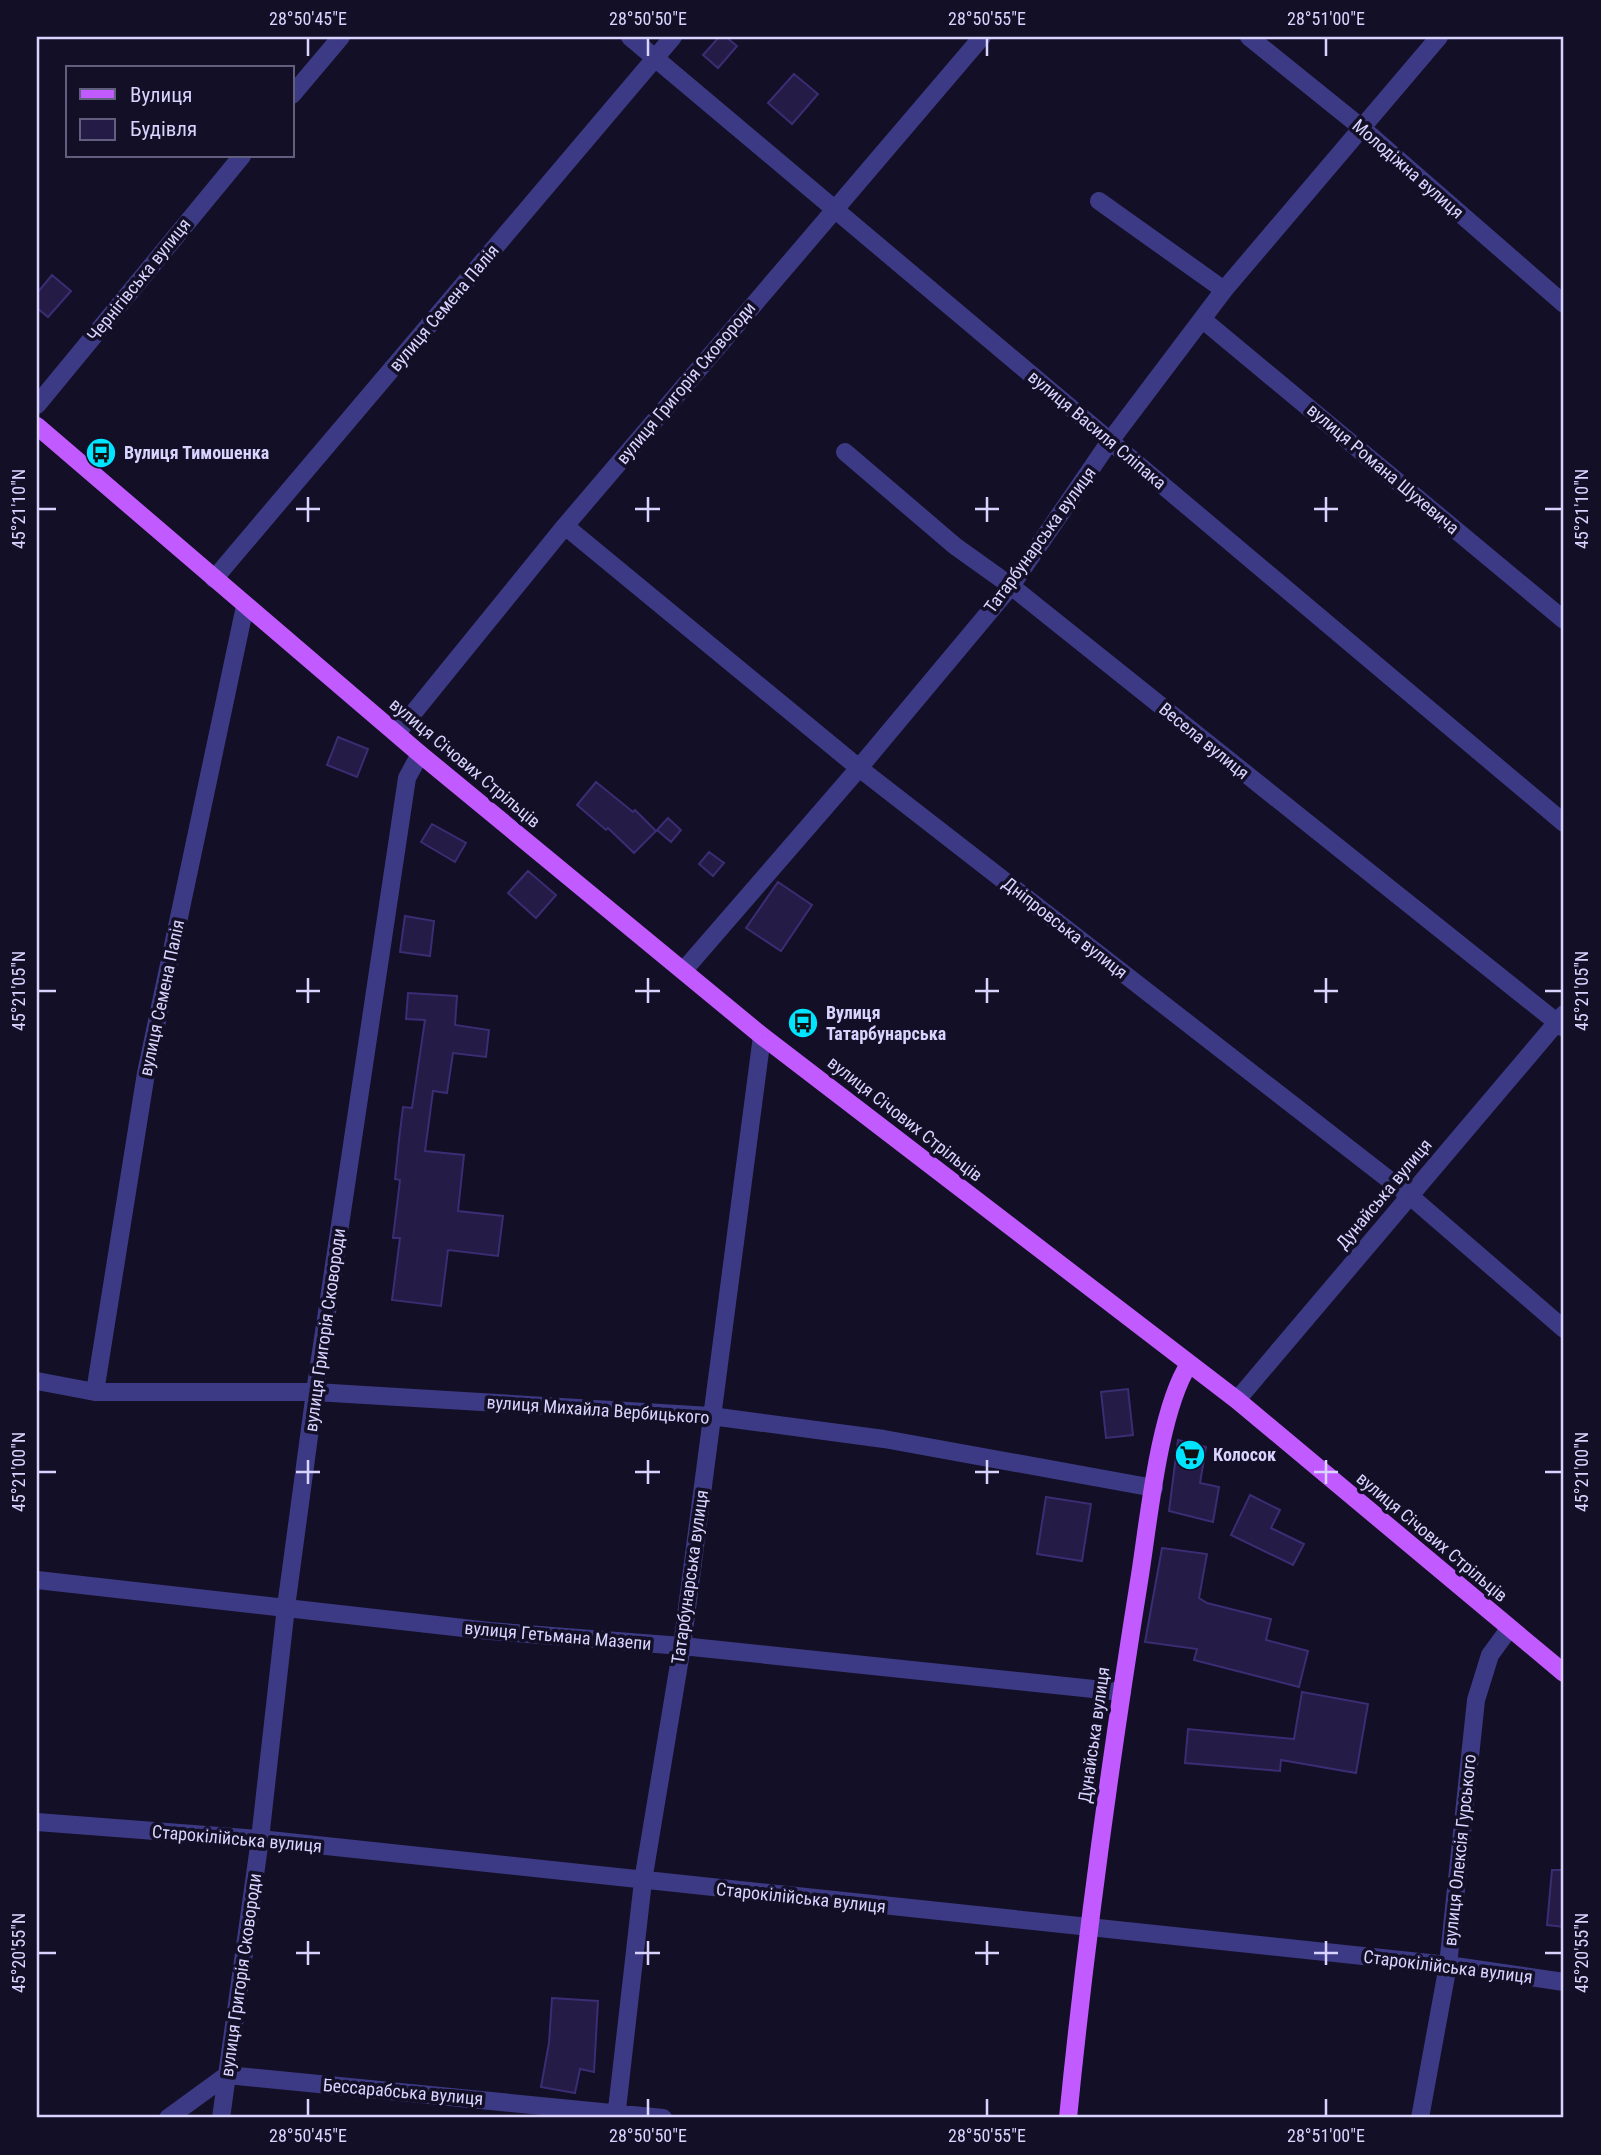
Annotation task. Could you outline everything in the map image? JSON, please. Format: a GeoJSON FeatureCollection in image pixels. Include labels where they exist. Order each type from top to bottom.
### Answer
{"type":"FeatureCollection","features":[{"type":"Feature","properties":{"kind":"main road","name":"вулиця Січових Стрільців"},"geometry":{"type":"LineString","coordinates":[[37,426],[420,754],[762,1036],[1237,1401],[1564,1673]]}},
{"type":"Feature","properties":{"kind":"main road","name":"Дунайська вулиця"},"geometry":{"type":"LineString","coordinates":[[1068,2118],[1087,1929],[1154,1488],[1170,1412],[1181,1377],[1189,1364]]}},
{"type":"Feature","properties":{"kind":"street"},"geometry":{"type":"LineString","coordinates":[[294,93],[341,37]]}},
{"type":"Feature","properties":{"kind":"street","name":"вулиця Василя Сліпака"},"geometry":{"type":"LineString","coordinates":[[629,37],[1564,823]]}},
{"type":"Feature","properties":{"kind":"street","name":"вулиця Семена Палія"},"geometry":{"type":"LineString","coordinates":[[214,579],[673,37]]}},
{"type":"Feature","properties":{"kind":"street","name":"вулиця Григорія Сковороди"},"geometry":{"type":"LineString","coordinates":[[397,733],[565,526],[982,37]]}},
{"type":"Feature","properties":{"kind":"street","name":"Молодіжна вулиця"},"geometry":{"type":"LineString","coordinates":[[1250,37],[1362,128],[1564,304]]}},
{"type":"Feature","properties":{"kind":"street","name":"Татарбунарська вулиця"},"geometry":{"type":"LineString","coordinates":[[684,970],[859,768],[1011,586],[1110,441],[1224,290],[1439,37]]}},
{"type":"Feature","properties":{"kind":"street","name":"Чернігівська вулиця"},"geometry":{"type":"LineString","coordinates":[[37,405],[240,158]]}},
{"type":"Feature","properties":{"kind":"street"},"geometry":{"type":"LineString","coordinates":[[1099,201],[1224,290]]}},
{"type":"Feature","properties":{"kind":"street","name":"вулиця Романа Шухевича"},"geometry":{"type":"LineString","coordinates":[[1202,319],[1564,620]]}},
{"type":"Feature","properties":{"kind":"street","name":"Весела вулиця"},"geometry":{"type":"LineString","coordinates":[[845,452],[955,546],[1011,586],[1562,1022]]}},
{"type":"Feature","properties":{"kind":"street","name":"Дніпровська вулиця"},"geometry":{"type":"LineString","coordinates":[[565,526],[859,768],[1410,1196],[1564,1329]]}},
{"type":"Feature","properties":{"kind":"street","name":"вулиця Семена Палія"},"geometry":{"type":"LineString","coordinates":[[95,1392],[146,1073],[245,606]]}},
{"type":"Feature","properties":{"kind":"street","name":"вулиця Григорія Сковороди"},"geometry":{"type":"LineString","coordinates":[[221,2118],[260,1839],[286,1607],[315,1392],[407,778],[420,754]]}},
{"type":"Feature","properties":{"kind":"street","name":"Дунайська вулиця"},"geometry":{"type":"LineString","coordinates":[[1237,1401],[1410,1196],[1562,1022]]}},
{"type":"Feature","properties":{"kind":"street","name":"Татарбунарська вулиця"},"geometry":{"type":"LineString","coordinates":[[616,2115],[643,1881],[682,1646],[762,1036]]}},
{"type":"Feature","properties":{"kind":"street","name":"вулиця Михайла Вербицького"},"geometry":{"type":"LineString","coordinates":[[37,1381],[95,1392],[315,1392],[712,1416],[884,1439],[1154,1488]]}},
{"type":"Feature","properties":{"kind":"street","name":"вулиця Гетьмана Мазепи"},"geometry":{"type":"LineString","coordinates":[[37,1580],[490,1631],[682,1646],[1122,1692]]}},
{"type":"Feature","properties":{"kind":"street","name":"вулиця Олексія Гурського"},"geometry":{"type":"LineString","coordinates":[[1420,2118],[1448,1965],[1476,1700],[1490,1655],[1509,1629]]}},
{"type":"Feature","properties":{"kind":"street","name":"Старокілійська вулиця"},"geometry":{"type":"LineString","coordinates":[[37,1822],[260,1839],[1087,1929],[1448,1965],[1564,1982]]}},
{"type":"Feature","properties":{"kind":"street"},"geometry":{"type":"LineString","coordinates":[[168,2118],[226,2076]]}},
{"type":"Feature","properties":{"kind":"street","name":"Бессарабська вулиця"},"geometry":{"type":"LineString","coordinates":[[226,2076],[663,2118]]}},
{"type":"Feature","properties":{"kind":"building"},"geometry":{"type":"Polygon","coordinates":[[[719,37],[726,37],[737,46],[718,68],[703,55],[719,37]]]}},
{"type":"Feature","properties":{"kind":"building"},"geometry":{"type":"Polygon","coordinates":[[[794,74],[818,94],[792,124],[768,103],[794,74]]]}},
{"type":"Feature","properties":{"kind":"building"},"geometry":{"type":"Polygon","coordinates":[[[52,275],[71,291],[48,317],[37,308],[37,293],[52,275]]]}},
{"type":"Feature","properties":{"kind":"building"},"geometry":{"type":"Polygon","coordinates":[[[338,737],[368,749],[357,777],[327,765],[338,737]]]}},
{"type":"Feature","properties":{"kind":"building"},"geometry":{"type":"Polygon","coordinates":[[[596,782],[633,812],[635,810],[656,831],[634,853],[608,828],[606,830],[577,805],[596,782]]]}},
{"type":"Feature","properties":{"kind":"building"},"geometry":{"type":"Polygon","coordinates":[[[668,818],[681,830],[671,842],[657,830],[668,818]]]}},
{"type":"Feature","properties":{"kind":"building"},"geometry":{"type":"Polygon","coordinates":[[[432,824],[466,843],[455,862],[421,842],[432,824]]]}},
{"type":"Feature","properties":{"kind":"building"},"geometry":{"type":"Polygon","coordinates":[[[709,852],[724,863],[713,876],[699,864],[709,852]]]}},
{"type":"Feature","properties":{"kind":"building"},"geometry":{"type":"Polygon","coordinates":[[[528,871],[556,895],[536,918],[508,893],[528,871]]]}},
{"type":"Feature","properties":{"kind":"building"},"geometry":{"type":"Polygon","coordinates":[[[778,882],[812,905],[781,951],[746,928],[778,882]]]}},
{"type":"Feature","properties":{"kind":"building"},"geometry":{"type":"Polygon","coordinates":[[[405,916],[434,921],[430,956],[400,952],[405,916]]]}},
{"type":"Feature","properties":{"kind":"building"},"geometry":{"type":"Polygon","coordinates":[[[408,993],[457,996],[455,1025],[489,1030],[486,1057],[453,1053],[447,1093],[433,1091],[425,1151],[464,1155],[458,1211],[503,1216],[498,1256],[448,1250],[441,1306],[392,1300],[400,1238],[393,1238],[400,1180],[395,1179],[399,1140],[403,1107],[412,1108],[425,1020],[406,1019],[408,993]]]}},
{"type":"Feature","properties":{"kind":"building"},"geometry":{"type":"Polygon","coordinates":[[[1128,1389],[1133,1435],[1106,1438],[1101,1392],[1128,1389]]]}},
{"type":"Feature","properties":{"kind":"building"},"geometry":{"type":"Polygon","coordinates":[[[1178,1440],[1206,1447],[1200,1483],[1219,1487],[1213,1522],[1169,1511],[1178,1440]]]}},
{"type":"Feature","properties":{"kind":"building"},"geometry":{"type":"Polygon","coordinates":[[[1250,1495],[1280,1510],[1271,1528],[1304,1544],[1293,1565],[1231,1535],[1250,1495]]]}},
{"type":"Feature","properties":{"kind":"building"},"geometry":{"type":"Polygon","coordinates":[[[1046,1497],[1091,1504],[1082,1561],[1037,1554],[1046,1497]]]}},
{"type":"Feature","properties":{"kind":"building"},"geometry":{"type":"Polygon","coordinates":[[[1162,1548],[1207,1554],[1199,1598],[1207,1603],[1271,1619],[1266,1640],[1308,1651],[1299,1687],[1194,1660],[1197,1649],[1145,1642],[1162,1548]]]}},
{"type":"Feature","properties":{"kind":"building"},"geometry":{"type":"Polygon","coordinates":[[[1302,1692],[1368,1704],[1356,1773],[1281,1760],[1280,1771],[1185,1763],[1188,1729],[1294,1739],[1302,1692]]]}},
{"type":"Feature","properties":{"kind":"building"},"geometry":{"type":"Polygon","coordinates":[[[1552,1870],[1564,1870],[1564,1927],[1547,1925],[1552,1870]]]}},
{"type":"Feature","properties":{"kind":"building"},"geometry":{"type":"Polygon","coordinates":[[[552,1998],[598,2001],[594,2072],[580,2069],[575,2093],[541,2087],[549,2043],[552,1998]]]}},
{"type":"Feature","properties":{"kind":"place","name":"Вулиця Тимошенка"},"geometry":{"type":"Point","coordinates":[101,453]}},
{"type":"Feature","properties":{"kind":"place","name":"Вулиця Татарбунарська"},"geometry":{"type":"Point","coordinates":[803,1023]}},
{"type":"Feature","properties":{"kind":"place","name":"Колосок"},"geometry":{"type":"Point","coordinates":[1190,1455]}}]}
